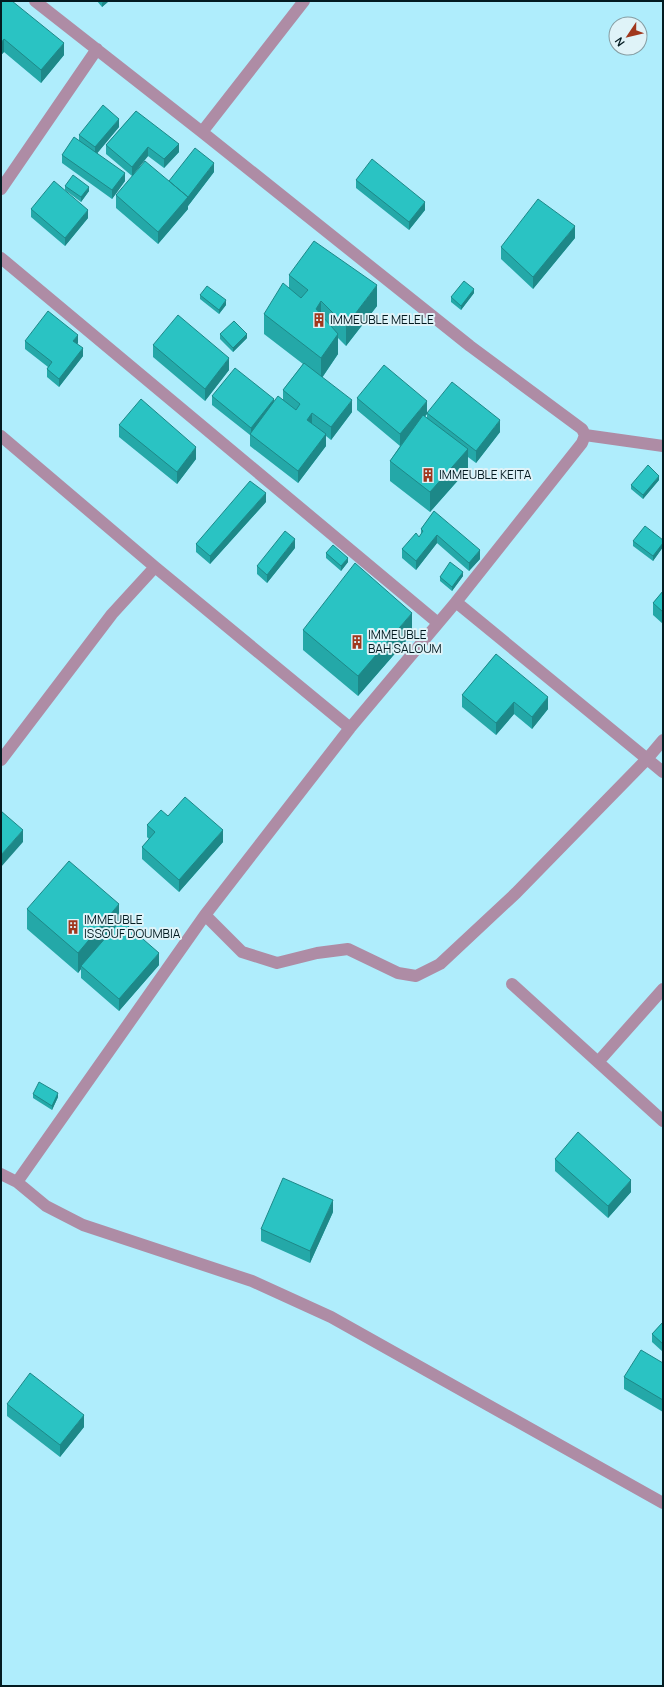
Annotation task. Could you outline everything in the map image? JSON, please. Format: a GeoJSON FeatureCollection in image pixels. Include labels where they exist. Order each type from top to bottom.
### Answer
{"type":"FeatureCollection","features":[{"type":"Feature","properties":{"kind":"street"},"geometry":{"type":"LineString","coordinates":[[17,1182],[205,915],[350,728],[456,602],[582,442],[585,435],[582,429],[470,346],[35,1]]}},
{"type":"Feature","properties":{"kind":"street"},"geometry":{"type":"LineString","coordinates":[[202,132],[304,1]]}},
{"type":"Feature","properties":{"kind":"street"},"geometry":{"type":"LineString","coordinates":[[1,189],[97,49]]}},
{"type":"Feature","properties":{"kind":"street"},"geometry":{"type":"LineString","coordinates":[[1,258],[438,623]]}},
{"type":"Feature","properties":{"kind":"street"},"geometry":{"type":"LineString","coordinates":[[585,435],[663,446]]}},
{"type":"Feature","properties":{"kind":"street"},"geometry":{"type":"LineString","coordinates":[[1,436],[155,567],[350,728]]}},
{"type":"Feature","properties":{"kind":"street"},"geometry":{"type":"LineString","coordinates":[[1,760],[112,614],[155,567]]}},
{"type":"Feature","properties":{"kind":"street"},"geometry":{"type":"LineString","coordinates":[[456,602],[663,772]]}},
{"type":"Feature","properties":{"kind":"street"},"geometry":{"type":"LineString","coordinates":[[205,915],[242,952],[277,963],[317,953],[348,949],[398,973],[416,976],[440,964],[516,893],[647,759],[663,740]]}},
{"type":"Feature","properties":{"kind":"street"},"geometry":{"type":"LineString","coordinates":[[512,984],[663,1121]]}},
{"type":"Feature","properties":{"kind":"street"},"geometry":{"type":"LineString","coordinates":[[598,1062],[663,989]]}},
{"type":"Feature","properties":{"kind":"street"},"geometry":{"type":"LineString","coordinates":[[1,1174],[17,1182],[46,1206],[83,1225],[252,1281],[331,1316],[663,1502]]}},
{"type":"Feature","properties":{"kind":"building"},"geometry":{"type":"Polygon","coordinates":[[[1,1],[12,1],[64,43],[41,70],[4,39],[1,43],[1,1]]]}},
{"type":"Feature","properties":{"kind":"building"},"geometry":{"type":"Polygon","coordinates":[[[103,105],[119,119],[95,147],[79,135],[103,105]]]}},
{"type":"Feature","properties":{"kind":"building"},"geometry":{"type":"Polygon","coordinates":[[[136,111],[179,144],[164,159],[148,147],[132,167],[106,145],[136,111]]]}},
{"type":"Feature","properties":{"kind":"building"},"geometry":{"type":"Polygon","coordinates":[[[74,137],[125,173],[112,190],[62,155],[74,137]]]}},
{"type":"Feature","properties":{"kind":"building"},"geometry":{"type":"Polygon","coordinates":[[[195,148],[214,163],[188,197],[169,181],[195,148]]]}},
{"type":"Feature","properties":{"kind":"building"},"geometry":{"type":"Polygon","coordinates":[[[372,159],[425,202],[409,222],[356,180],[372,159]]]}},
{"type":"Feature","properties":{"kind":"building"},"geometry":{"type":"Polygon","coordinates":[[[145,161],[188,197],[158,232],[116,195],[145,161]]]}},
{"type":"Feature","properties":{"kind":"building"},"geometry":{"type":"Polygon","coordinates":[[[73,175],[89,187],[81,197],[65,186],[73,175]]]}},
{"type":"Feature","properties":{"kind":"building"},"geometry":{"type":"Polygon","coordinates":[[[54,181],[88,210],[65,238],[31,209],[54,181]]]}},
{"type":"Feature","properties":{"kind":"building"},"geometry":{"type":"Polygon","coordinates":[[[538,199],[575,226],[533,277],[501,247],[538,199]]]}},
{"type":"Feature","properties":{"kind":"building","name":"IMMEUBLE MELELE"},"geometry":{"type":"Polygon","coordinates":[[[314,241],[377,285],[346,326],[321,301],[316,309],[338,334],[321,358],[264,314],[283,283],[301,298],[308,290],[289,275],[314,241]]]}},
{"type":"Feature","properties":{"kind":"building"},"geometry":{"type":"Polygon","coordinates":[[[464,281],[474,289],[461,306],[451,297],[464,281]]]}},
{"type":"Feature","properties":{"kind":"building"},"geometry":{"type":"Polygon","coordinates":[[[207,286],[226,300],[219,310],[200,295],[207,286]]]}},
{"type":"Feature","properties":{"kind":"building"},"geometry":{"type":"Polygon","coordinates":[[[48,311],[78,335],[73,341],[83,348],[59,379],[47,369],[52,362],[25,341],[48,311]]]}},
{"type":"Feature","properties":{"kind":"building"},"geometry":{"type":"Polygon","coordinates":[[[178,315],[229,358],[205,389],[153,345],[178,315]]]}},
{"type":"Feature","properties":{"kind":"building"},"geometry":{"type":"Polygon","coordinates":[[[234,321],[247,334],[233,348],[220,334],[234,321]]]}},
{"type":"Feature","properties":{"kind":"building"},"geometry":{"type":"Polygon","coordinates":[[[304,363],[352,400],[331,427],[312,413],[307,420],[326,434],[298,471],[250,434],[278,396],[296,410],[300,404],[283,390],[304,363]]]}},
{"type":"Feature","properties":{"kind":"building"},"geometry":{"type":"Polygon","coordinates":[[[384,365],[427,401],[400,434],[357,398],[384,365]]]}},
{"type":"Feature","properties":{"kind":"building"},"geometry":{"type":"Polygon","coordinates":[[[235,368],[274,399],[251,428],[212,396],[235,368]]]}},
{"type":"Feature","properties":{"kind":"building"},"geometry":{"type":"Polygon","coordinates":[[[452,382],[500,420],[476,451],[427,413],[452,382]]]}},
{"type":"Feature","properties":{"kind":"building"},"geometry":{"type":"Polygon","coordinates":[[[141,399],[196,447],[177,472],[119,425],[141,399]]]}},
{"type":"Feature","properties":{"kind":"building"},"geometry":{"type":"Polygon","coordinates":[[[423,415],[468,449],[430,492],[390,461],[423,415]]]}},
{"type":"Feature","properties":{"kind":"building"},"geometry":{"type":"Polygon","coordinates":[[[648,465],[659,476],[643,495],[631,485],[648,465]]]}},
{"type":"Feature","properties":{"kind":"building"},"geometry":{"type":"Polygon","coordinates":[[[250,481],[266,493],[210,556],[196,544],[250,481]]]}},
{"type":"Feature","properties":{"kind":"building"},"geometry":{"type":"Polygon","coordinates":[[[434,511],[480,550],[469,563],[437,535],[416,561],[402,549],[416,533],[419,537],[423,531],[421,529],[434,511]]]}},
{"type":"Feature","properties":{"kind":"building"},"geometry":{"type":"Polygon","coordinates":[[[645,526],[663,540],[663,543],[653,556],[633,541],[645,526]]]}},
{"type":"Feature","properties":{"kind":"building"},"geometry":{"type":"Polygon","coordinates":[[[285,531],[295,539],[267,575],[257,566],[285,531]]]}},
{"type":"Feature","properties":{"kind":"building"},"geometry":{"type":"Polygon","coordinates":[[[333,545],[348,558],[341,566],[326,553],[333,545]]]}},
{"type":"Feature","properties":{"kind":"building"},"geometry":{"type":"Polygon","coordinates":[[[450,562],[463,572],[452,587],[440,577],[450,562]]]}},
{"type":"Feature","properties":{"kind":"building","name":"IMMEUBLE BAH SALOUM"},"geometry":{"type":"Polygon","coordinates":[[[355,563],[412,613],[358,676],[303,630],[355,563]]]}},
{"type":"Feature","properties":{"kind":"building"},"geometry":{"type":"Polygon","coordinates":[[[663,591],[663,612],[653,603],[663,591]]]}},
{"type":"Feature","properties":{"kind":"building"},"geometry":{"type":"Polygon","coordinates":[[[496,654],[548,697],[532,717],[514,702],[496,723],[462,695],[496,654]]]}},
{"type":"Feature","properties":{"kind":"building"},"geometry":{"type":"Polygon","coordinates":[[[185,797],[223,830],[179,880],[142,847],[155,832],[147,825],[161,810],[168,816],[185,797]]]}},
{"type":"Feature","properties":{"kind":"building"},"geometry":{"type":"Polygon","coordinates":[[[1,811],[23,830],[1,855],[1,811]]]}},
{"type":"Feature","properties":{"kind":"building","name":"IMMEUBLE ISSOUF DOUMBIA"},"geometry":{"type":"Polygon","coordinates":[[[69,861],[119,904],[78,953],[27,909],[69,861]]]}},
{"type":"Feature","properties":{"kind":"building"},"geometry":{"type":"Polygon","coordinates":[[[121,920],[159,953],[119,999],[81,966],[121,920]]]}},
{"type":"Feature","properties":{"kind":"building"},"geometry":{"type":"Polygon","coordinates":[[[39,1082],[58,1093],[52,1106],[33,1094],[39,1082]]]}},
{"type":"Feature","properties":{"kind":"building"},"geometry":{"type":"Polygon","coordinates":[[[578,1132],[631,1180],[608,1206],[555,1159],[578,1132]]]}},
{"type":"Feature","properties":{"kind":"building"},"geometry":{"type":"Polygon","coordinates":[[[283,1178],[333,1200],[310,1251],[261,1229],[283,1178]]]}},
{"type":"Feature","properties":{"kind":"building"},"geometry":{"type":"Polygon","coordinates":[[[663,1322],[663,1344],[652,1334],[663,1322]]]}},
{"type":"Feature","properties":{"kind":"building"},"geometry":{"type":"Polygon","coordinates":[[[641,1350],[663,1363],[663,1400],[624,1377],[641,1350]]]}},
{"type":"Feature","properties":{"kind":"building"},"geometry":{"type":"Polygon","coordinates":[[[30,1373],[84,1415],[60,1445],[7,1404],[30,1373]]]}},
{"type":"Feature","properties":{"kind":"place","name":"IMMEUBLE MELELE"},"geometry":{"type":"Point","coordinates":[319,320]}},
{"type":"Feature","properties":{"kind":"place","name":"IMMEUBLE KEITA"},"geometry":{"type":"Point","coordinates":[428,475]}},
{"type":"Feature","properties":{"kind":"place","name":"IMMEUBLE BAH SALOUM"},"geometry":{"type":"Point","coordinates":[357,642]}},
{"type":"Feature","properties":{"kind":"place","name":"IMMEUBLE ISSOUF DOUMBIA"},"geometry":{"type":"Point","coordinates":[73,927]}}]}
